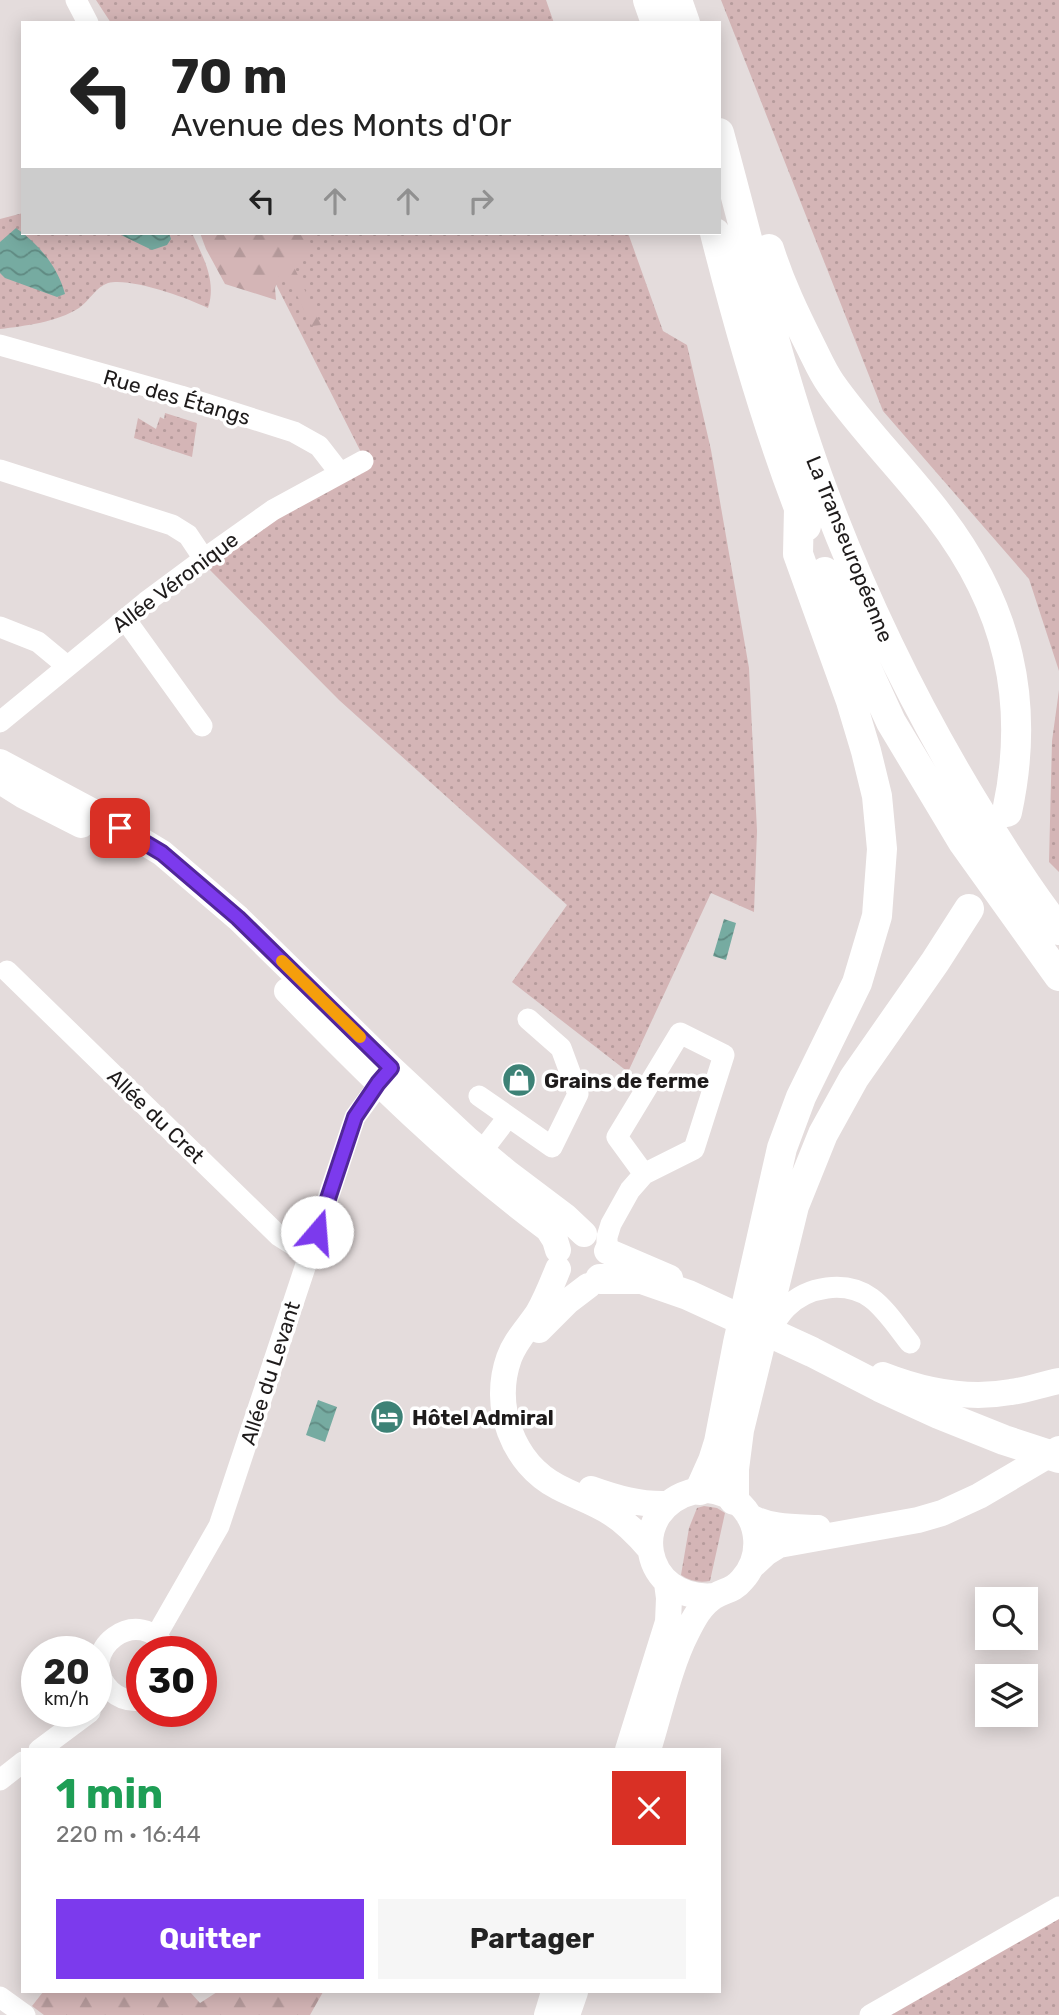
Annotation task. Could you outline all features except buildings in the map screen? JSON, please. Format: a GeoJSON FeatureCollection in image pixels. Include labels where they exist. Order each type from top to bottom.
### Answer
{"type":"FeatureCollection","features":[{"type":"Feature","properties":{"kind":"highway"},"geometry":{"type":"LineString","coordinates":[[649,0],[655,21]]}},
{"type":"Feature","properties":{"kind":"highway"},"geometry":{"type":"LineString","coordinates":[[677,0],[684,21]]}},
{"type":"Feature","properties":{"kind":"highway"},"geometry":{"type":"LineString","coordinates":[[721,137],[744,173],[779,283],[830,383],[940,517],[967,556],[988,595],[999,624],[1015,694],[1017,745],[1007,812]]}},
{"type":"Feature","properties":{"kind":"highway","name":"La Transeuropéenne"},"geometry":{"type":"LineString","coordinates":[[721,142],[789,388],[824,493],[865,592],[905,682],[958,778],[1015,870],[1059,930]]}},
{"type":"Feature","properties":{"kind":"highway","name":"La Transeuropéenne"},"geometry":{"type":"LineString","coordinates":[[715,235],[735,314],[799,508],[848,628],[891,722],[963,842],[1059,976]]}},
{"type":"Feature","properties":{"kind":"highway"},"geometry":{"type":"LineString","coordinates":[[700,1490],[719,1442],[738,1343],[782,1148],[801,1097],[857,983],[877,916],[882,849],[877,796],[851,701],[798,554],[799,508]]}},
{"type":"Feature","properties":{"kind":"highway"},"geometry":{"type":"LineString","coordinates":[[742,1508],[734,1469],[739,1430],[794,1206],[823,1134],[855,1078],[969,909]]}},
{"type":"Feature","properties":{"kind":"highway"},"geometry":{"type":"LineString","coordinates":[[594,1283],[642,1279],[690,1291],[814,1348],[892,1393],[1004,1440],[1059,1458]]}},
{"type":"Feature","properties":{"kind":"main road"},"geometry":{"type":"LineString","coordinates":[[0,762],[88,809],[162,853],[238,918],[385,1076]]}},
{"type":"Feature","properties":{"kind":"main road"},"geometry":{"type":"LineString","coordinates":[[0,781],[151,864],[229,930],[548,1229],[555,1240],[558,1260],[567,1281],[573,1285],[594,1283]]}},
{"type":"Feature","properties":{"kind":"main road"},"geometry":{"type":"LineString","coordinates":[[476,1159],[656,1273],[690,1291]]}},
{"type":"Feature","properties":{"kind":"main road"},"geometry":{"type":"LineString","coordinates":[[598,1236],[609,1263],[605,1275],[553,1314],[529,1345],[515,1387],[517,1411],[523,1432],[534,1451],[556,1471],[584,1487],[618,1499],[667,1504]]}},
{"type":"Feature","properties":{"kind":"main road"},"geometry":{"type":"LineString","coordinates":[[598,1236],[568,1238],[548,1294],[509,1357],[503,1377],[504,1416],[525,1460],[537,1473],[556,1486],[625,1522],[650,1549]]}},
{"type":"Feature","properties":{"kind":"main road"},"geometry":{"type":"LineString","coordinates":[[814,1348],[921,1389],[951,1394],[1011,1392],[1059,1381]]}},
{"type":"Feature","properties":{"kind":"main road"},"geometry":{"type":"LineString","coordinates":[[854,1531],[797,1528],[763,1522],[724,1494],[700,1490],[682,1494],[659,1513],[653,1524],[650,1549],[653,1562],[667,1583],[690,1595],[715,1596],[737,1586],[752,1566],[779,1545],[918,1520],[960,1505],[1059,1449]]}},
{"type":"Feature","properties":{"kind":"main road"},"geometry":{"type":"LineString","coordinates":[[742,1508],[756,1535],[757,1546],[752,1566]]}},
{"type":"Feature","properties":{"kind":"main road"},"geometry":{"type":"LineString","coordinates":[[629,1748],[668,1622],[670,1598],[667,1583]]}},
{"type":"Feature","properties":{"kind":"main road"},"geometry":{"type":"LineString","coordinates":[[649,1748],[684,1638],[697,1613],[715,1596]]}},
{"type":"Feature","properties":{"kind":"main road"},"geometry":{"type":"LineString","coordinates":[[547,2015],[554,1993]]}},
{"type":"Feature","properties":{"kind":"main road"},"geometry":{"type":"LineString","coordinates":[[567,2015],[575,1993]]}},
{"type":"Feature","properties":{"kind":"street"},"geometry":{"type":"LineString","coordinates":[[76,0],[87,21]]}},
{"type":"Feature","properties":{"kind":"street","name":"Rue des Étangs"},"geometry":{"type":"LineString","coordinates":[[0,345],[181,396],[294,432],[318,446],[340,473]]}},
{"type":"Feature","properties":{"kind":"street","name":"Allée Véronique"},"geometry":{"type":"LineString","coordinates":[[0,722],[125,619],[204,559],[274,510],[363,461]]}},
{"type":"Feature","properties":{"kind":"street"},"geometry":{"type":"LineString","coordinates":[[0,470],[172,525],[188,535],[204,559]]}},
{"type":"Feature","properties":{"kind":"street"},"geometry":{"type":"LineString","coordinates":[[125,619],[202,726]]}},
{"type":"Feature","properties":{"kind":"street"},"geometry":{"type":"LineString","coordinates":[[0,627],[38,642],[67,666]]}},
{"type":"Feature","properties":{"kind":"street","name":"Allée du Cret"},"geometry":{"type":"LineString","coordinates":[[7,971],[279,1236],[309,1255]]}},
{"type":"Feature","properties":{"kind":"street"},"geometry":{"type":"LineString","coordinates":[[479,1096],[552,1147],[578,1094],[561,1048],[528,1019]]}},
{"type":"Feature","properties":{"kind":"street"},"geometry":{"type":"LineString","coordinates":[[598,1236],[644,1174],[694,1149],[724,1055],[680,1033],[617,1137],[644,1174]]}},
{"type":"Feature","properties":{"kind":"street","name":"Allée du Levant"},"geometry":{"type":"LineString","coordinates":[[166,1636],[219,1526],[355,1117],[385,1076]]}},
{"type":"Feature","properties":{"kind":"street"},"geometry":{"type":"LineString","coordinates":[[476,1159],[508,1117]]}},
{"type":"Feature","properties":{"kind":"street"},"geometry":{"type":"LineString","coordinates":[[762,1342],[786,1307],[803,1295],[822,1289],[848,1288],[870,1297],[910,1343]]}},
{"type":"Feature","properties":{"kind":"street"},"geometry":{"type":"LineString","coordinates":[[126,1700],[107,1688],[99,1667],[100,1655],[113,1636],[123,1631],[146,1631],[152,1636]]}},
{"type":"Feature","properties":{"kind":"street"},"geometry":{"type":"LineString","coordinates":[[112,1697],[116,1695]]}},
{"type":"Feature","properties":{"kind":"street"},"geometry":{"type":"LineString","coordinates":[[42,1748],[70,1727]]}},
{"type":"Feature","properties":{"kind":"street"},"geometry":{"type":"LineString","coordinates":[[0,1780],[21,1764]]}},
{"type":"Feature","properties":{"kind":"street"},"geometry":{"type":"LineString","coordinates":[[870,2015],[1059,1907]]}},
{"type":"Feature","properties":{"kind":"street"},"geometry":{"type":"LineString","coordinates":[[0,1997],[25,2015]]}},
{"type":"Feature","properties":{"kind":"green space"},"geometry":{"type":"Polygon","coordinates":[[[96,0],[546,0],[553,21],[110,21],[96,0]]]}},
{"type":"Feature","properties":{"kind":"green space"},"geometry":{"type":"Polygon","coordinates":[[[721,0],[1059,0],[1059,671],[1029,579],[883,411],[721,0]]]}},
{"type":"Feature","properties":{"kind":"green space"},"geometry":{"type":"Polygon","coordinates":[[[21,214],[21,235],[193,235],[210,279],[208,308],[159,290],[130,283],[108,283],[79,308],[61,317],[0,329],[0,219],[21,214]]]}},
{"type":"Feature","properties":{"kind":"green space"},"geometry":{"type":"Polygon","coordinates":[[[201,235],[309,235],[311,248],[294,267],[321,325],[312,326],[287,275],[280,273],[275,288],[276,300],[225,284],[201,235]]]}},
{"type":"Feature","properties":{"kind":"green space"},"geometry":{"type":"Polygon","coordinates":[[[251,235],[629,235],[663,331],[687,345],[711,450],[749,668],[757,831],[754,912],[711,893],[628,1072],[512,982],[567,905],[339,700],[206,566],[302,503],[368,466],[251,235]]]}},
{"type":"Feature","properties":{"kind":"green space"},"geometry":{"type":"Polygon","coordinates":[[[165,413],[197,423],[192,457],[134,438],[138,418],[156,429],[160,417],[164,419],[165,413]]]}},
{"type":"Feature","properties":{"kind":"green space"},"geometry":{"type":"Polygon","coordinates":[[[1059,690],[1059,872],[1049,862],[1052,741],[1059,690]]]}},
{"type":"Feature","properties":{"kind":"green space"},"geometry":{"type":"Polygon","coordinates":[[[697,1508],[717,1508],[725,1513],[710,1581],[702,1582],[681,1575],[689,1528],[697,1508]]]}},
{"type":"Feature","properties":{"kind":"green space"},"geometry":{"type":"Polygon","coordinates":[[[1059,1914],[1059,2015],[882,2015],[1059,1914]]]}},
{"type":"Feature","properties":{"kind":"green space"},"geometry":{"type":"Polygon","coordinates":[[[42,1993],[191,1993],[200,2003],[215,1993],[322,1993],[310,2015],[44,2015],[32,2006],[42,1993]]]}},
{"type":"Feature","properties":{"kind":"water"},"geometry":{"type":"Polygon","coordinates":[[[16,228],[46,257],[58,275],[65,294],[57,297],[5,278],[0,273],[0,242],[16,228]]]}},
{"type":"Feature","properties":{"kind":"water"},"geometry":{"type":"Polygon","coordinates":[[[170,235],[171,239],[167,245],[152,250],[123,236],[170,235]]]}},
{"type":"Feature","properties":{"kind":"water"},"geometry":{"type":"Polygon","coordinates":[[[724,919],[736,923],[726,960],[713,956],[724,919]]]}},
{"type":"Feature","properties":{"kind":"water"},"geometry":{"type":"Polygon","coordinates":[[[318,1400],[337,1407],[325,1442],[306,1435],[318,1400]]]}},
{"type":"Feature","properties":{"kind":"slow traffic"},"geometry":{"type":"LineString","coordinates":[[282,961],[360,1037]]}},
{"type":"Feature","properties":{"kind":"place","name":"Grains de ferme"},"geometry":{"type":"Point","coordinates":[519,1080]}},
{"type":"Feature","properties":{"kind":"place","name":"Hôtel Admiral"},"geometry":{"type":"Point","coordinates":[387,1417]}},
{"type":"Feature","properties":{"kind":"route"},"geometry":{"type":"LineString","coordinates":[[120,828],[162,853],[238,918],[391,1068],[355,1117],[317,1232]]}}]}
